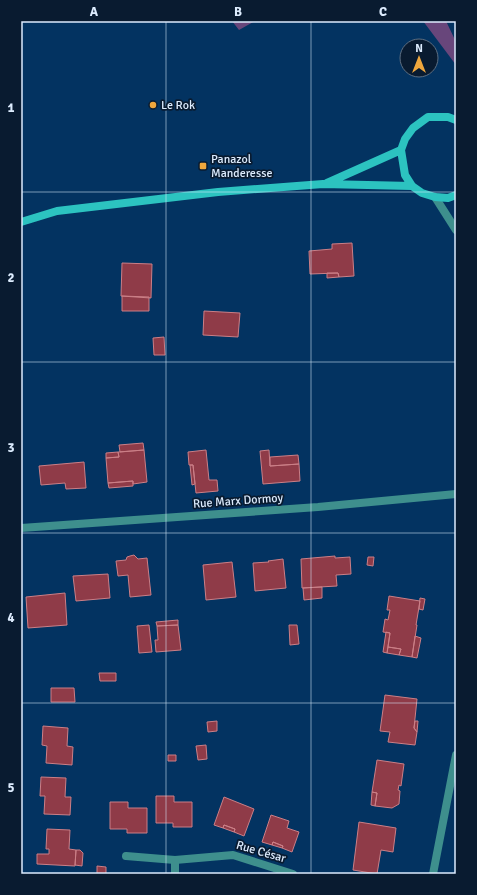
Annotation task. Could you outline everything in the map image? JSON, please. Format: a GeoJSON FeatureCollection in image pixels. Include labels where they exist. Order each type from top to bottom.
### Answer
{"type":"FeatureCollection","features":[{"type":"Feature","properties":{"kind":"street"},"geometry":{"type":"LineString","coordinates":[[456,120],[448,117],[428,118],[413,128],[406,138],[401,150],[405,175],[412,186],[422,193],[435,197],[448,198],[456,195]]}},
{"type":"Feature","properties":{"kind":"street"},"geometry":{"type":"LineString","coordinates":[[323,184],[401,150]]}},
{"type":"Feature","properties":{"kind":"street"},"geometry":{"type":"LineString","coordinates":[[21,222],[57,210],[218,192],[323,184],[412,186]]}},
{"type":"Feature","properties":{"kind":"street"},"geometry":{"type":"LineString","coordinates":[[435,197],[456,230]]}},
{"type":"Feature","properties":{"kind":"street","name":"Rue Marx Dormoy"},"geometry":{"type":"LineString","coordinates":[[21,528],[318,507],[456,494]]}},
{"type":"Feature","properties":{"kind":"street"},"geometry":{"type":"LineString","coordinates":[[434,874],[456,755]]}},
{"type":"Feature","properties":{"kind":"street","name":"Rue César"},"geometry":{"type":"LineString","coordinates":[[126,856],[175,860],[233,855],[293,874]]}},
{"type":"Feature","properties":{"kind":"street"},"geometry":{"type":"LineString","coordinates":[[175,860],[175,874]]}},
{"type":"Feature","properties":{"kind":"shaded area"},"geometry":{"type":"Polygon","coordinates":[[[232,21],[255,21],[239,30],[232,21]]]}},
{"type":"Feature","properties":{"kind":"shaded area"},"geometry":{"type":"Polygon","coordinates":[[[423,21],[446,21],[456,42],[456,65],[439,42],[439,38],[436,38],[423,21]]]}},
{"type":"Feature","properties":{"kind":"building"},"geometry":{"type":"Polygon","coordinates":[[[352,243],[354,276],[339,277],[338,273],[310,274],[309,251],[332,249],[332,244],[352,243]]]}},
{"type":"Feature","properties":{"kind":"building"},"geometry":{"type":"Polygon","coordinates":[[[122,263],[152,264],[151,298],[121,296],[122,263]]]}},
{"type":"Feature","properties":{"kind":"building"},"geometry":{"type":"Polygon","coordinates":[[[327,273],[338,273],[339,277],[327,278],[327,273]]]}},
{"type":"Feature","properties":{"kind":"building"},"geometry":{"type":"Polygon","coordinates":[[[122,296],[149,297],[149,311],[122,311],[122,296]]]}},
{"type":"Feature","properties":{"kind":"building"},"geometry":{"type":"Polygon","coordinates":[[[204,311],[240,313],[238,337],[203,335],[204,311]]]}},
{"type":"Feature","properties":{"kind":"building"},"geometry":{"type":"Polygon","coordinates":[[[164,337],[165,355],[154,355],[153,338],[164,337]]]}},
{"type":"Feature","properties":{"kind":"building"},"geometry":{"type":"Polygon","coordinates":[[[143,443],[144,450],[120,452],[119,445],[143,443]]]}},
{"type":"Feature","properties":{"kind":"building"},"geometry":{"type":"Polygon","coordinates":[[[144,450],[147,482],[133,484],[133,481],[108,483],[106,458],[119,457],[118,452],[144,450]]]}},
{"type":"Feature","properties":{"kind":"building"},"geometry":{"type":"Polygon","coordinates":[[[206,450],[209,480],[217,480],[218,491],[196,493],[193,465],[189,465],[188,452],[206,450]]]}},
{"type":"Feature","properties":{"kind":"building"},"geometry":{"type":"Polygon","coordinates":[[[269,450],[270,466],[299,464],[300,481],[263,484],[260,451],[269,450]]]}},
{"type":"Feature","properties":{"kind":"building"},"geometry":{"type":"Polygon","coordinates":[[[118,452],[119,457],[106,458],[106,453],[118,452]]]}},
{"type":"Feature","properties":{"kind":"building"},"geometry":{"type":"Polygon","coordinates":[[[298,455],[299,464],[270,466],[270,457],[298,455]]]}},
{"type":"Feature","properties":{"kind":"building"},"geometry":{"type":"Polygon","coordinates":[[[84,462],[86,488],[66,489],[65,483],[41,485],[39,466],[84,462]]]}},
{"type":"Feature","properties":{"kind":"building"},"geometry":{"type":"Polygon","coordinates":[[[190,465],[193,465],[195,484],[192,485],[190,465]]]}},
{"type":"Feature","properties":{"kind":"building"},"geometry":{"type":"Polygon","coordinates":[[[133,481],[133,486],[109,488],[108,483],[133,481]]]}},
{"type":"Feature","properties":{"kind":"building"},"geometry":{"type":"Polygon","coordinates":[[[134,555],[138,559],[147,558],[151,595],[130,597],[128,575],[118,576],[116,561],[126,560],[127,557],[134,555]]]}},
{"type":"Feature","properties":{"kind":"building"},"geometry":{"type":"Polygon","coordinates":[[[335,556],[335,558],[350,557],[351,574],[336,575],[337,586],[302,588],[301,559],[335,556]]]}},
{"type":"Feature","properties":{"kind":"building"},"geometry":{"type":"Polygon","coordinates":[[[368,557],[374,557],[373,566],[367,565],[368,557]]]}},
{"type":"Feature","properties":{"kind":"building"},"geometry":{"type":"Polygon","coordinates":[[[283,559],[286,588],[255,591],[253,563],[283,559]]]}},
{"type":"Feature","properties":{"kind":"building"},"geometry":{"type":"Polygon","coordinates":[[[232,562],[236,597],[206,600],[203,565],[232,562]]]}},
{"type":"Feature","properties":{"kind":"building"},"geometry":{"type":"Polygon","coordinates":[[[108,574],[110,598],[76,601],[73,576],[108,574]]]}},
{"type":"Feature","properties":{"kind":"building"},"geometry":{"type":"Polygon","coordinates":[[[322,587],[322,598],[304,600],[303,588],[322,587]]]}},
{"type":"Feature","properties":{"kind":"building"},"geometry":{"type":"Polygon","coordinates":[[[65,593],[67,625],[28,628],[26,597],[65,593]]]}},
{"type":"Feature","properties":{"kind":"building"},"geometry":{"type":"Polygon","coordinates":[[[389,596],[420,601],[412,657],[399,655],[401,649],[388,647],[390,633],[383,632],[385,619],[388,620],[390,610],[387,610],[389,596]]]}},
{"type":"Feature","properties":{"kind":"building"},"geometry":{"type":"Polygon","coordinates":[[[420,598],[425,599],[423,610],[419,609],[420,598]]]}},
{"type":"Feature","properties":{"kind":"building"},"geometry":{"type":"Polygon","coordinates":[[[178,620],[178,625],[157,626],[156,622],[178,620]]]}},
{"type":"Feature","properties":{"kind":"building"},"geometry":{"type":"Polygon","coordinates":[[[149,625],[152,652],[139,653],[137,626],[149,625]]]}},
{"type":"Feature","properties":{"kind":"building"},"geometry":{"type":"Polygon","coordinates":[[[178,625],[181,650],[156,652],[155,640],[158,640],[157,626],[178,625]]]}},
{"type":"Feature","properties":{"kind":"building"},"geometry":{"type":"Polygon","coordinates":[[[289,625],[297,625],[299,644],[290,645],[289,625]]]}},
{"type":"Feature","properties":{"kind":"building"},"geometry":{"type":"Polygon","coordinates":[[[386,632],[390,633],[387,653],[383,652],[386,632]]]}},
{"type":"Feature","properties":{"kind":"building"},"geometry":{"type":"Polygon","coordinates":[[[415,636],[421,638],[417,658],[412,657],[415,636]]]}},
{"type":"Feature","properties":{"kind":"building"},"geometry":{"type":"Polygon","coordinates":[[[388,647],[401,649],[399,655],[387,653],[388,647]]]}},
{"type":"Feature","properties":{"kind":"building"},"geometry":{"type":"Polygon","coordinates":[[[99,673],[116,673],[116,681],[100,681],[99,673]]]}},
{"type":"Feature","properties":{"kind":"building"},"geometry":{"type":"Polygon","coordinates":[[[51,688],[74,688],[75,702],[51,702],[51,688]]]}},
{"type":"Feature","properties":{"kind":"building"},"geometry":{"type":"Polygon","coordinates":[[[385,695],[417,699],[414,728],[417,732],[415,745],[388,742],[390,732],[380,731],[385,695]]]}},
{"type":"Feature","properties":{"kind":"building"},"geometry":{"type":"Polygon","coordinates":[[[217,721],[217,731],[208,732],[207,722],[217,721]]]}},
{"type":"Feature","properties":{"kind":"building"},"geometry":{"type":"Polygon","coordinates":[[[415,721],[418,721],[417,732],[414,728],[415,721]]]}},
{"type":"Feature","properties":{"kind":"building"},"geometry":{"type":"Polygon","coordinates":[[[43,726],[68,728],[67,746],[73,747],[72,765],[46,763],[47,746],[42,745],[43,726]]]}},
{"type":"Feature","properties":{"kind":"building"},"geometry":{"type":"Polygon","coordinates":[[[206,745],[207,759],[198,760],[196,746],[206,745]]]}},
{"type":"Feature","properties":{"kind":"building"},"geometry":{"type":"Polygon","coordinates":[[[168,755],[176,755],[176,761],[168,761],[168,755]]]}},
{"type":"Feature","properties":{"kind":"building"},"geometry":{"type":"Polygon","coordinates":[[[377,760],[404,764],[401,786],[399,785],[398,790],[400,791],[399,804],[392,808],[375,806],[377,793],[372,792],[377,760]]]}},
{"type":"Feature","properties":{"kind":"building"},"geometry":{"type":"Polygon","coordinates":[[[41,777],[66,778],[65,797],[71,797],[70,815],[44,814],[45,796],[40,796],[41,777]]]}},
{"type":"Feature","properties":{"kind":"building"},"geometry":{"type":"Polygon","coordinates":[[[372,792],[377,793],[375,806],[371,805],[372,792]]]}},
{"type":"Feature","properties":{"kind":"building"},"geometry":{"type":"Polygon","coordinates":[[[156,796],[174,796],[174,802],[192,802],[192,827],[173,827],[173,823],[156,823],[156,796]]]}},
{"type":"Feature","properties":{"kind":"building"},"geometry":{"type":"Polygon","coordinates":[[[224,797],[254,809],[244,836],[234,832],[235,829],[224,825],[223,828],[214,825],[224,797]]]}},
{"type":"Feature","properties":{"kind":"building"},"geometry":{"type":"Polygon","coordinates":[[[110,802],[128,802],[128,808],[147,808],[147,833],[127,833],[127,829],[110,829],[110,802]]]}},
{"type":"Feature","properties":{"kind":"building"},"geometry":{"type":"Polygon","coordinates":[[[271,815],[289,821],[287,828],[299,832],[292,852],[273,842],[272,845],[262,842],[271,815]]]}},
{"type":"Feature","properties":{"kind":"building"},"geometry":{"type":"Polygon","coordinates":[[[359,822],[396,828],[393,852],[381,850],[377,874],[353,870],[359,822]]]}},
{"type":"Feature","properties":{"kind":"building"},"geometry":{"type":"Polygon","coordinates":[[[224,825],[235,829],[234,832],[223,828],[224,825]]]}},
{"type":"Feature","properties":{"kind":"building"},"geometry":{"type":"Polygon","coordinates":[[[47,829],[70,830],[69,849],[76,850],[75,866],[37,864],[37,854],[49,854],[49,849],[46,849],[47,829]]]}},
{"type":"Feature","properties":{"kind":"building"},"geometry":{"type":"Polygon","coordinates":[[[273,842],[283,846],[282,848],[272,845],[273,842]]]}},
{"type":"Feature","properties":{"kind":"building"},"geometry":{"type":"Polygon","coordinates":[[[76,850],[80,850],[83,853],[82,866],[75,865],[76,850]]]}},
{"type":"Feature","properties":{"kind":"building"},"geometry":{"type":"Polygon","coordinates":[[[97,866],[106,867],[106,874],[97,874],[97,866]]]}},
{"type":"Feature","properties":{"kind":"place","name":"Le Rok"},"geometry":{"type":"Point","coordinates":[153,105]}},
{"type":"Feature","properties":{"kind":"place","name":"Panazol Manderesse"},"geometry":{"type":"Point","coordinates":[203,166]}}]}
